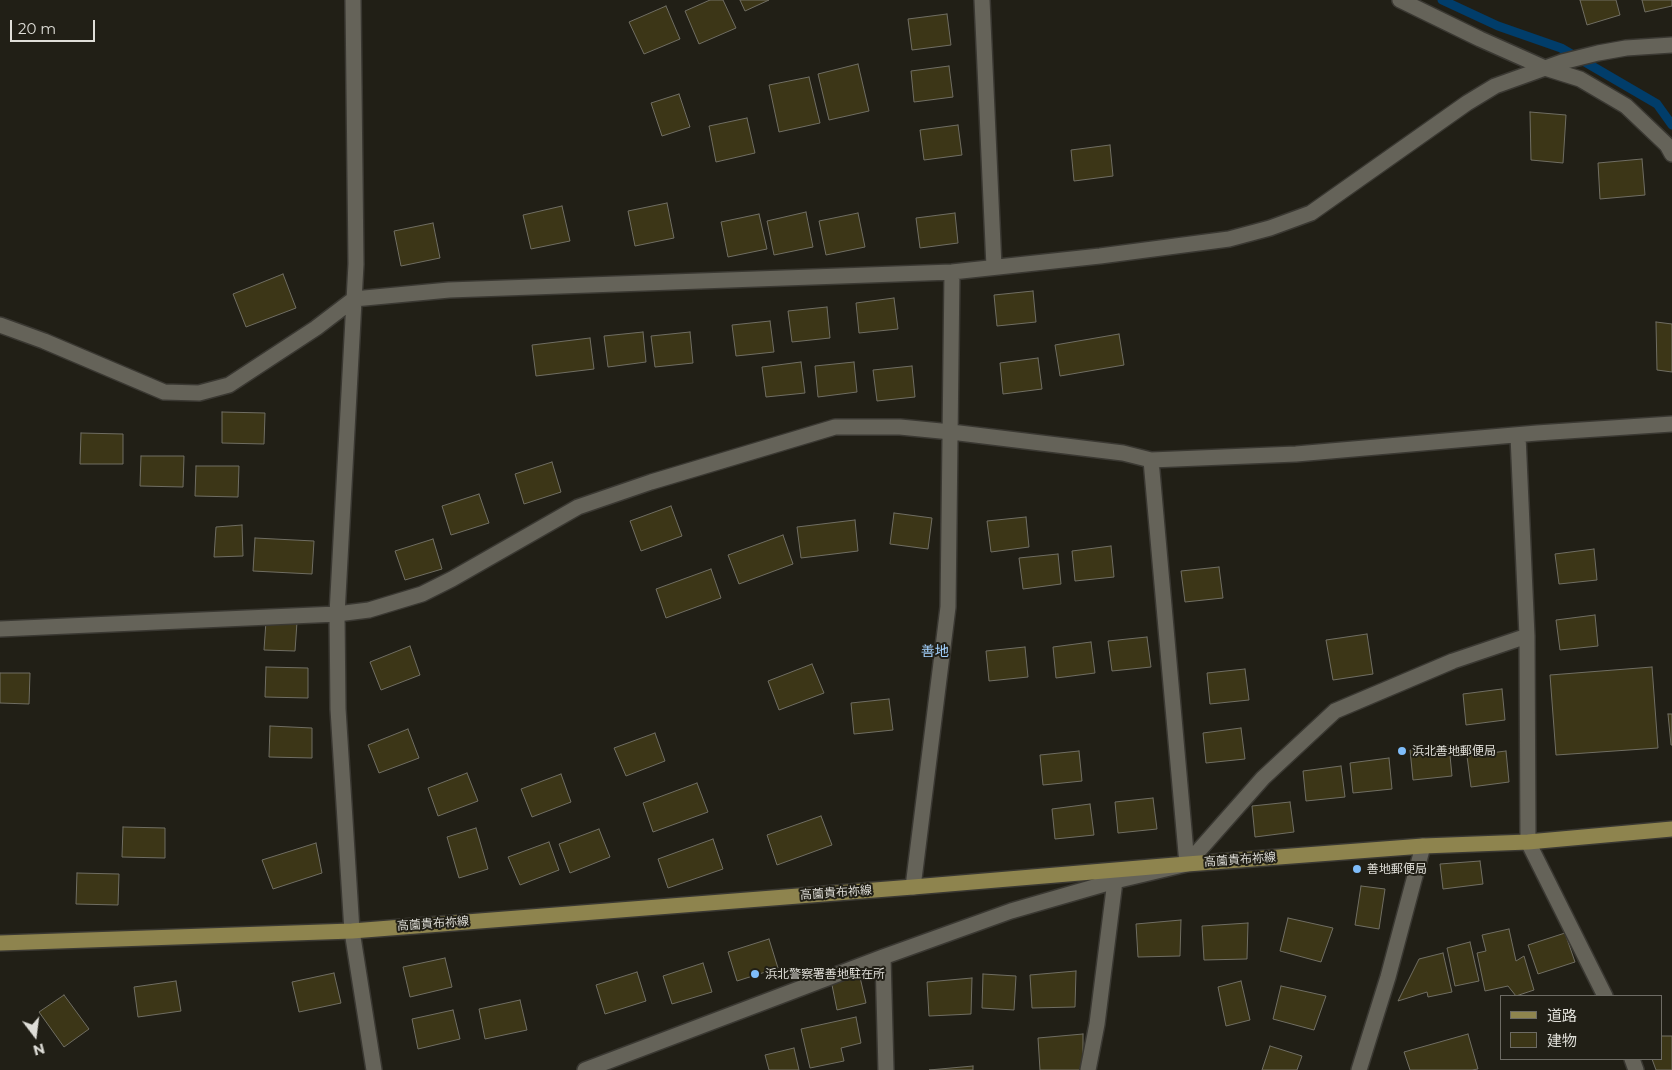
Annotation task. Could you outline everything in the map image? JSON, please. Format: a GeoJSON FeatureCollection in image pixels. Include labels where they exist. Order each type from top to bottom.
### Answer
{"type":"FeatureCollection","features":[{"type":"Feature","properties":{"kind":"main road","name":"高薗貴布祢線"},"geometry":{"type":"LineString","coordinates":[[0,943],[352,931],[1188,864],[1423,846],[1528,842],[1672,829]]}},
{"type":"Feature","properties":{"kind":"street"},"geometry":{"type":"LineString","coordinates":[[353,0],[356,264],[337,614],[338,708],[352,931],[374,1070]]}},
{"type":"Feature","properties":{"kind":"street"},"geometry":{"type":"LineString","coordinates":[[982,0],[994,267]]}},
{"type":"Feature","properties":{"kind":"street"},"geometry":{"type":"LineString","coordinates":[[1400,0],[1545,68],[1580,79],[1626,106],[1667,145],[1672,154]]}},
{"type":"Feature","properties":{"kind":"street"},"geometry":{"type":"LineString","coordinates":[[0,325],[44,340],[164,392],[199,393],[228,385],[316,328],[354,299],[449,290],[952,272],[1100,256],[1229,239],[1270,228],[1311,213],[1467,103],[1495,86],[1562,62],[1598,53],[1626,48],[1672,45]]}},
{"type":"Feature","properties":{"kind":"street"},"geometry":{"type":"LineString","coordinates":[[913,887],[948,606],[952,272]]}},
{"type":"Feature","properties":{"kind":"street"},"geometry":{"type":"LineString","coordinates":[[0,629],[337,614],[370,610],[422,594],[452,579],[578,507],[651,482],[835,427],[900,427],[1123,453],[1151,460],[1193,460],[1296,454],[1537,433],[1672,424]]}},
{"type":"Feature","properties":{"kind":"street"},"geometry":{"type":"LineString","coordinates":[[1518,436],[1527,636],[1528,842],[1604,995]]}},
{"type":"Feature","properties":{"kind":"street"},"geometry":{"type":"LineString","coordinates":[[1151,460],[1188,864]]}},
{"type":"Feature","properties":{"kind":"street"},"geometry":{"type":"LineString","coordinates":[[585,1070],[883,957],[1011,911],[1115,881],[1188,864],[1264,778],[1334,711],[1453,661],[1527,636]]}},
{"type":"Feature","properties":{"kind":"street"},"geometry":{"type":"LineString","coordinates":[[1359,1070],[1388,977],[1423,846]]}},
{"type":"Feature","properties":{"kind":"street"},"geometry":{"type":"LineString","coordinates":[[1088,1070],[1098,1024],[1115,881]]}},
{"type":"Feature","properties":{"kind":"street"},"geometry":{"type":"LineString","coordinates":[[883,957],[886,1070]]}},
{"type":"Feature","properties":{"kind":"building"},"geometry":{"type":"Polygon","coordinates":[[[710,0],[723,0],[736,28],[699,44],[685,11],[710,0]]]}},
{"type":"Feature","properties":{"kind":"building"},"geometry":{"type":"Polygon","coordinates":[[[740,0],[769,0],[745,11],[740,0]]]}},
{"type":"Feature","properties":{"kind":"building"},"geometry":{"type":"Polygon","coordinates":[[[1580,0],[1616,0],[1620,15],[1587,25],[1580,0]]]}},
{"type":"Feature","properties":{"kind":"building"},"geometry":{"type":"Polygon","coordinates":[[[1642,0],[1672,0],[1672,6],[1645,12],[1642,0]]]}},
{"type":"Feature","properties":{"kind":"building"},"geometry":{"type":"Polygon","coordinates":[[[666,6],[680,39],[644,54],[629,22],[666,6]]]}},
{"type":"Feature","properties":{"kind":"building"},"geometry":{"type":"Polygon","coordinates":[[[947,14],[951,45],[912,50],[908,19],[947,14]]]}},
{"type":"Feature","properties":{"kind":"building"},"geometry":{"type":"Polygon","coordinates":[[[858,64],[869,111],[829,120],[818,74],[858,64]]]}},
{"type":"Feature","properties":{"kind":"building"},"geometry":{"type":"Polygon","coordinates":[[[949,66],[953,97],[914,102],[911,71],[949,66]]]}},
{"type":"Feature","properties":{"kind":"building"},"geometry":{"type":"Polygon","coordinates":[[[809,77],[820,123],[779,132],[769,85],[809,77]]]}},
{"type":"Feature","properties":{"kind":"building"},"geometry":{"type":"Polygon","coordinates":[[[679,94],[690,127],[662,136],[651,103],[679,94]]]}},
{"type":"Feature","properties":{"kind":"building"},"geometry":{"type":"Polygon","coordinates":[[[1530,112],[1566,115],[1563,163],[1531,160],[1530,112]]]}},
{"type":"Feature","properties":{"kind":"building"},"geometry":{"type":"Polygon","coordinates":[[[747,118],[755,153],[716,162],[709,126],[747,118]]]}},
{"type":"Feature","properties":{"kind":"building"},"geometry":{"type":"Polygon","coordinates":[[[958,125],[962,155],[924,160],[920,130],[958,125]]]}},
{"type":"Feature","properties":{"kind":"building"},"geometry":{"type":"Polygon","coordinates":[[[1110,145],[1113,176],[1074,181],[1071,150],[1110,145]]]}},
{"type":"Feature","properties":{"kind":"building"},"geometry":{"type":"Polygon","coordinates":[[[1642,159],[1645,195],[1600,199],[1598,163],[1642,159]]]}},
{"type":"Feature","properties":{"kind":"building"},"geometry":{"type":"Polygon","coordinates":[[[667,203],[674,238],[635,246],[628,211],[667,203]]]}},
{"type":"Feature","properties":{"kind":"building"},"geometry":{"type":"Polygon","coordinates":[[[562,206],[570,241],[531,249],[523,215],[562,206]]]}},
{"type":"Feature","properties":{"kind":"building"},"geometry":{"type":"Polygon","coordinates":[[[806,212],[813,247],[774,255],[767,221],[806,212]]]}},
{"type":"Feature","properties":{"kind":"building"},"geometry":{"type":"Polygon","coordinates":[[[858,213],[865,247],[826,255],[819,221],[858,213]]]}},
{"type":"Feature","properties":{"kind":"building"},"geometry":{"type":"Polygon","coordinates":[[[955,213],[958,243],[920,248],[916,218],[955,213]]]}},
{"type":"Feature","properties":{"kind":"building"},"geometry":{"type":"Polygon","coordinates":[[[759,214],[767,249],[728,257],[721,222],[759,214]]]}},
{"type":"Feature","properties":{"kind":"building"},"geometry":{"type":"Polygon","coordinates":[[[433,223],[440,258],[401,266],[394,231],[433,223]]]}},
{"type":"Feature","properties":{"kind":"building"},"geometry":{"type":"Polygon","coordinates":[[[283,274],[296,308],[246,327],[233,294],[283,274]]]}},
{"type":"Feature","properties":{"kind":"building"},"geometry":{"type":"Polygon","coordinates":[[[1033,291],[1036,322],[997,326],[994,295],[1033,291]]]}},
{"type":"Feature","properties":{"kind":"building"},"geometry":{"type":"Polygon","coordinates":[[[894,298],[898,329],[859,333],[856,303],[894,298]]]}},
{"type":"Feature","properties":{"kind":"building"},"geometry":{"type":"Polygon","coordinates":[[[827,307],[830,338],[792,342],[788,311],[827,307]]]}},
{"type":"Feature","properties":{"kind":"building"},"geometry":{"type":"Polygon","coordinates":[[[770,321],[774,352],[736,356],[732,325],[770,321]]]}},
{"type":"Feature","properties":{"kind":"building"},"geometry":{"type":"Polygon","coordinates":[[[1656,322],[1672,324],[1672,372],[1657,370],[1656,322]]]}},
{"type":"Feature","properties":{"kind":"building"},"geometry":{"type":"Polygon","coordinates":[[[643,332],[646,362],[608,367],[604,336],[643,332]]]}},
{"type":"Feature","properties":{"kind":"building"},"geometry":{"type":"Polygon","coordinates":[[[690,332],[693,363],[655,367],[651,336],[690,332]]]}},
{"type":"Feature","properties":{"kind":"building"},"geometry":{"type":"Polygon","coordinates":[[[1119,334],[1124,365],[1060,376],[1055,345],[1119,334]]]}},
{"type":"Feature","properties":{"kind":"building"},"geometry":{"type":"Polygon","coordinates":[[[590,338],[594,369],[536,376],[532,345],[590,338]]]}},
{"type":"Feature","properties":{"kind":"building"},"geometry":{"type":"Polygon","coordinates":[[[1038,358],[1042,389],[1003,394],[1000,363],[1038,358]]]}},
{"type":"Feature","properties":{"kind":"building"},"geometry":{"type":"Polygon","coordinates":[[[801,362],[805,393],[766,397],[762,367],[801,362]]]}},
{"type":"Feature","properties":{"kind":"building"},"geometry":{"type":"Polygon","coordinates":[[[854,362],[857,392],[818,397],[815,366],[854,362]]]}},
{"type":"Feature","properties":{"kind":"building"},"geometry":{"type":"Polygon","coordinates":[[[912,366],[915,397],[877,401],[873,370],[912,366]]]}},
{"type":"Feature","properties":{"kind":"building"},"geometry":{"type":"Polygon","coordinates":[[[222,412],[265,413],[264,444],[222,443],[222,412]]]}},
{"type":"Feature","properties":{"kind":"building"},"geometry":{"type":"Polygon","coordinates":[[[81,433],[123,434],[123,464],[80,464],[81,433]]]}},
{"type":"Feature","properties":{"kind":"building"},"geometry":{"type":"Polygon","coordinates":[[[141,456],[184,456],[183,487],[140,486],[141,456]]]}},
{"type":"Feature","properties":{"kind":"building"},"geometry":{"type":"Polygon","coordinates":[[[552,462],[561,492],[524,504],[515,474],[552,462]]]}},
{"type":"Feature","properties":{"kind":"building"},"geometry":{"type":"Polygon","coordinates":[[[196,466],[239,466],[238,497],[195,496],[196,466]]]}},
{"type":"Feature","properties":{"kind":"building"},"geometry":{"type":"Polygon","coordinates":[[[479,494],[489,523],[451,535],[442,506],[479,494]]]}},
{"type":"Feature","properties":{"kind":"building"},"geometry":{"type":"Polygon","coordinates":[[[671,506],[682,536],[641,551],[630,521],[671,506]]]}},
{"type":"Feature","properties":{"kind":"building"},"geometry":{"type":"Polygon","coordinates":[[[894,513],[932,518],[928,549],[890,544],[894,513]]]}},
{"type":"Feature","properties":{"kind":"building"},"geometry":{"type":"Polygon","coordinates":[[[1026,517],[1029,547],[991,552],[987,521],[1026,517]]]}},
{"type":"Feature","properties":{"kind":"building"},"geometry":{"type":"Polygon","coordinates":[[[855,520],[858,551],[801,558],[797,527],[855,520]]]}},
{"type":"Feature","properties":{"kind":"building"},"geometry":{"type":"Polygon","coordinates":[[[242,525],[243,556],[214,557],[216,527],[242,525]]]}},
{"type":"Feature","properties":{"kind":"building"},"geometry":{"type":"Polygon","coordinates":[[[783,535],[793,564],[739,584],[728,555],[783,535]]]}},
{"type":"Feature","properties":{"kind":"building"},"geometry":{"type":"Polygon","coordinates":[[[255,538],[314,541],[312,574],[253,571],[255,538]]]}},
{"type":"Feature","properties":{"kind":"building"},"geometry":{"type":"Polygon","coordinates":[[[433,539],[442,569],[405,580],[395,551],[433,539]]]}},
{"type":"Feature","properties":{"kind":"building"},"geometry":{"type":"Polygon","coordinates":[[[1111,546],[1114,577],[1075,581],[1072,551],[1111,546]]]}},
{"type":"Feature","properties":{"kind":"building"},"geometry":{"type":"Polygon","coordinates":[[[1594,549],[1597,580],[1559,584],[1555,554],[1594,549]]]}},
{"type":"Feature","properties":{"kind":"building"},"geometry":{"type":"Polygon","coordinates":[[[1058,554],[1061,584],[1023,589],[1019,558],[1058,554]]]}},
{"type":"Feature","properties":{"kind":"building"},"geometry":{"type":"Polygon","coordinates":[[[1219,567],[1223,598],[1185,602],[1181,571],[1219,567]]]}},
{"type":"Feature","properties":{"kind":"building"},"geometry":{"type":"Polygon","coordinates":[[[711,569],[721,598],[666,618],[656,589],[711,569]]]}},
{"type":"Feature","properties":{"kind":"building"},"geometry":{"type":"Polygon","coordinates":[[[1595,615],[1598,646],[1560,650],[1556,620],[1595,615]]]}},
{"type":"Feature","properties":{"kind":"building"},"geometry":{"type":"Polygon","coordinates":[[[266,621],[297,622],[295,651],[264,650],[266,621]]]}},
{"type":"Feature","properties":{"kind":"building"},"geometry":{"type":"Polygon","coordinates":[[[1367,634],[1373,674],[1333,680],[1326,640],[1367,634]]]}},
{"type":"Feature","properties":{"kind":"building"},"geometry":{"type":"Polygon","coordinates":[[[1147,637],[1151,667],[1112,671],[1108,641],[1147,637]]]}},
{"type":"Feature","properties":{"kind":"building"},"geometry":{"type":"Polygon","coordinates":[[[1091,642],[1095,673],[1056,678],[1053,647],[1091,642]]]}},
{"type":"Feature","properties":{"kind":"building"},"geometry":{"type":"Polygon","coordinates":[[[410,646],[420,675],[381,690],[370,662],[410,646]]]}},
{"type":"Feature","properties":{"kind":"building"},"geometry":{"type":"Polygon","coordinates":[[[1025,647],[1028,677],[989,681],[986,651],[1025,647]]]}},
{"type":"Feature","properties":{"kind":"building"},"geometry":{"type":"Polygon","coordinates":[[[812,664],[824,693],[779,710],[768,681],[812,664]]]}},
{"type":"Feature","properties":{"kind":"building"},"geometry":{"type":"Polygon","coordinates":[[[266,667],[308,668],[308,698],[265,697],[266,667]]]}},
{"type":"Feature","properties":{"kind":"building"},"geometry":{"type":"Polygon","coordinates":[[[1652,667],[1658,748],[1556,755],[1550,675],[1652,667]]]}},
{"type":"Feature","properties":{"kind":"building"},"geometry":{"type":"Polygon","coordinates":[[[1245,669],[1249,700],[1210,704],[1207,673],[1245,669]]]}},
{"type":"Feature","properties":{"kind":"building"},"geometry":{"type":"Polygon","coordinates":[[[0,673],[30,673],[29,704],[0,703],[0,673]]]}},
{"type":"Feature","properties":{"kind":"building"},"geometry":{"type":"Polygon","coordinates":[[[1502,689],[1505,720],[1466,725],[1463,694],[1502,689]]]}},
{"type":"Feature","properties":{"kind":"building"},"geometry":{"type":"Polygon","coordinates":[[[889,699],[893,730],[854,734],[851,703],[889,699]]]}},
{"type":"Feature","properties":{"kind":"building"},"geometry":{"type":"Polygon","coordinates":[[[1668,714],[1672,714],[1672,745],[1671,745],[1668,714]]]}},
{"type":"Feature","properties":{"kind":"building"},"geometry":{"type":"Polygon","coordinates":[[[270,726],[312,728],[312,758],[269,757],[270,726]]]}},
{"type":"Feature","properties":{"kind":"building"},"geometry":{"type":"Polygon","coordinates":[[[1241,728],[1245,759],[1206,763],[1203,733],[1241,728]]]}},
{"type":"Feature","properties":{"kind":"building"},"geometry":{"type":"Polygon","coordinates":[[[408,729],[419,758],[379,773],[368,745],[408,729]]]}},
{"type":"Feature","properties":{"kind":"building"},"geometry":{"type":"Polygon","coordinates":[[[655,733],[665,761],[626,776],[614,748],[655,733]]]}},
{"type":"Feature","properties":{"kind":"building"},"geometry":{"type":"Polygon","coordinates":[[[1449,745],[1452,776],[1413,780],[1410,750],[1449,745]]]}},
{"type":"Feature","properties":{"kind":"building"},"geometry":{"type":"Polygon","coordinates":[[[1079,751],[1082,781],[1043,785],[1040,755],[1079,751]]]}},
{"type":"Feature","properties":{"kind":"building"},"geometry":{"type":"Polygon","coordinates":[[[1506,751],[1509,782],[1471,787],[1467,756],[1506,751]]]}},
{"type":"Feature","properties":{"kind":"building"},"geometry":{"type":"Polygon","coordinates":[[[1389,758],[1392,789],[1353,793],[1350,763],[1389,758]]]}},
{"type":"Feature","properties":{"kind":"building"},"geometry":{"type":"Polygon","coordinates":[[[1341,766],[1345,797],[1306,801],[1303,771],[1341,766]]]}},
{"type":"Feature","properties":{"kind":"building"},"geometry":{"type":"Polygon","coordinates":[[[467,773],[478,801],[438,816],[428,788],[467,773]]]}},
{"type":"Feature","properties":{"kind":"building"},"geometry":{"type":"Polygon","coordinates":[[[561,774],[571,802],[532,817],[521,789],[561,774]]]}},
{"type":"Feature","properties":{"kind":"building"},"geometry":{"type":"Polygon","coordinates":[[[697,783],[708,812],[653,832],[643,803],[697,783]]]}},
{"type":"Feature","properties":{"kind":"building"},"geometry":{"type":"Polygon","coordinates":[[[1153,798],[1157,829],[1118,833],[1115,802],[1153,798]]]}},
{"type":"Feature","properties":{"kind":"building"},"geometry":{"type":"Polygon","coordinates":[[[1290,802],[1294,832],[1255,837],[1252,806],[1290,802]]]}},
{"type":"Feature","properties":{"kind":"building"},"geometry":{"type":"Polygon","coordinates":[[[1090,804],[1094,835],[1055,839],[1052,809],[1090,804]]]}},
{"type":"Feature","properties":{"kind":"building"},"geometry":{"type":"Polygon","coordinates":[[[821,816],[832,845],[777,865],[767,835],[821,816]]]}},
{"type":"Feature","properties":{"kind":"building"},"geometry":{"type":"Polygon","coordinates":[[[123,827],[165,828],[165,858],[122,857],[123,827]]]}},
{"type":"Feature","properties":{"kind":"building"},"geometry":{"type":"Polygon","coordinates":[[[476,828],[488,869],[459,878],[447,837],[476,828]]]}},
{"type":"Feature","properties":{"kind":"building"},"geometry":{"type":"Polygon","coordinates":[[[599,829],[610,857],[570,873],[559,844],[599,829]]]}},
{"type":"Feature","properties":{"kind":"building"},"geometry":{"type":"Polygon","coordinates":[[[713,839],[723,869],[668,888],[658,859],[713,839]]]}},
{"type":"Feature","properties":{"kind":"building"},"geometry":{"type":"Polygon","coordinates":[[[549,842],[559,870],[520,885],[508,857],[549,842]]]}},
{"type":"Feature","properties":{"kind":"building"},"geometry":{"type":"Polygon","coordinates":[[[316,843],[322,873],[273,889],[262,860],[316,843]]]}},
{"type":"Feature","properties":{"kind":"building"},"geometry":{"type":"Polygon","coordinates":[[[1480,861],[1483,884],[1443,889],[1440,864],[1480,861]]]}},
{"type":"Feature","properties":{"kind":"building"},"geometry":{"type":"Polygon","coordinates":[[[77,873],[119,874],[118,905],[76,904],[77,873]]]}},
{"type":"Feature","properties":{"kind":"building"},"geometry":{"type":"Polygon","coordinates":[[[1361,886],[1385,889],[1379,929],[1355,925],[1361,886]]]}},
{"type":"Feature","properties":{"kind":"building"},"geometry":{"type":"Polygon","coordinates":[[[1288,918],[1333,928],[1321,962],[1280,951],[1288,918]]]}},
{"type":"Feature","properties":{"kind":"building"},"geometry":{"type":"Polygon","coordinates":[[[1181,920],[1180,956],[1138,957],[1136,924],[1181,920]]]}},
{"type":"Feature","properties":{"kind":"building"},"geometry":{"type":"Polygon","coordinates":[[[1248,923],[1247,959],[1204,960],[1202,926],[1248,923]]]}},
{"type":"Feature","properties":{"kind":"building"},"geometry":{"type":"Polygon","coordinates":[[[1509,929],[1516,961],[1524,956],[1534,990],[1519,995],[1515,995],[1508,986],[1485,991],[1477,953],[1486,951],[1482,935],[1509,929]]]}},
{"type":"Feature","properties":{"kind":"building"},"geometry":{"type":"Polygon","coordinates":[[[1565,933],[1575,962],[1538,974],[1528,945],[1565,933]]]}},
{"type":"Feature","properties":{"kind":"building"},"geometry":{"type":"Polygon","coordinates":[[[769,939],[778,968],[737,981],[728,952],[769,939]]]}},
{"type":"Feature","properties":{"kind":"building"},"geometry":{"type":"Polygon","coordinates":[[[1470,942],[1479,981],[1455,986],[1447,948],[1470,942]]]}},
{"type":"Feature","properties":{"kind":"building"},"geometry":{"type":"Polygon","coordinates":[[[1443,953],[1452,992],[1428,997],[1427,992],[1398,1001],[1419,959],[1443,953]]]}},
{"type":"Feature","properties":{"kind":"building"},"geometry":{"type":"Polygon","coordinates":[[[445,958],[452,987],[410,997],[403,967],[445,958]]]}},
{"type":"Feature","properties":{"kind":"building"},"geometry":{"type":"Polygon","coordinates":[[[703,963],[712,992],[672,1004],[663,976],[703,963]]]}},
{"type":"Feature","properties":{"kind":"building"},"geometry":{"type":"Polygon","coordinates":[[[1076,971],[1075,1007],[1032,1008],[1030,975],[1076,971]]]}},
{"type":"Feature","properties":{"kind":"building"},"geometry":{"type":"Polygon","coordinates":[[[637,972],[646,1001],[605,1014],[596,985],[637,972]]]}},
{"type":"Feature","properties":{"kind":"building"},"geometry":{"type":"Polygon","coordinates":[[[334,973],[341,1003],[299,1012],[292,982],[334,973]]]}},
{"type":"Feature","properties":{"kind":"building"},"geometry":{"type":"Polygon","coordinates":[[[859,973],[866,1003],[837,1010],[831,980],[859,973]]]}},
{"type":"Feature","properties":{"kind":"building"},"geometry":{"type":"Polygon","coordinates":[[[983,974],[1016,976],[1014,1010],[982,1008],[983,974]]]}},
{"type":"Feature","properties":{"kind":"building"},"geometry":{"type":"Polygon","coordinates":[[[972,978],[971,1014],[929,1016],[927,982],[972,978]]]}},
{"type":"Feature","properties":{"kind":"building"},"geometry":{"type":"Polygon","coordinates":[[[176,981],[181,1011],[138,1017],[134,987],[176,981]]]}},
{"type":"Feature","properties":{"kind":"building"},"geometry":{"type":"Polygon","coordinates":[[[1241,981],[1250,1020],[1226,1026],[1218,987],[1241,981]]]}},
{"type":"Feature","properties":{"kind":"building"},"geometry":{"type":"Polygon","coordinates":[[[1281,986],[1326,996],[1314,1030],[1273,1019],[1281,986]]]}},
{"type":"Feature","properties":{"kind":"building"},"geometry":{"type":"Polygon","coordinates":[[[64,995],[89,1029],[64,1047],[39,1012],[64,995]]]}},
{"type":"Feature","properties":{"kind":"building"},"geometry":{"type":"Polygon","coordinates":[[[520,1000],[527,1030],[485,1039],[479,1009],[520,1000]]]}},
{"type":"Feature","properties":{"kind":"building"},"geometry":{"type":"Polygon","coordinates":[[[453,1010],[460,1039],[418,1049],[412,1019],[453,1010]]]}},
{"type":"Feature","properties":{"kind":"building"},"geometry":{"type":"Polygon","coordinates":[[[856,1017],[861,1043],[841,1048],[844,1061],[810,1068],[801,1029],[856,1017]]]}},
{"type":"Feature","properties":{"kind":"building"},"geometry":{"type":"Polygon","coordinates":[[[1083,1034],[1083,1070],[1040,1070],[1038,1038],[1083,1034]]]}},
{"type":"Feature","properties":{"kind":"building"},"geometry":{"type":"Polygon","coordinates":[[[1468,1034],[1478,1069],[1410,1070],[1404,1052],[1468,1034]]]}},
{"type":"Feature","properties":{"kind":"building"},"geometry":{"type":"Polygon","coordinates":[[[1662,1036],[1672,1036],[1672,1070],[1656,1070],[1652,1060],[1662,1060],[1662,1036]]]}},
{"type":"Feature","properties":{"kind":"building"},"geometry":{"type":"Polygon","coordinates":[[[1270,1046],[1302,1056],[1297,1070],[1262,1070],[1270,1046]]]}},
{"type":"Feature","properties":{"kind":"building"},"geometry":{"type":"Polygon","coordinates":[[[794,1048],[799,1070],[769,1070],[765,1055],[794,1048]]]}},
{"type":"Feature","properties":{"kind":"building"},"geometry":{"type":"Polygon","coordinates":[[[973,1066],[973,1070],[929,1070],[973,1066]]]}},
{"type":"Feature","properties":{"kind":"waterway"},"geometry":{"type":"LineString","coordinates":[[1442,0],[1498,26],[1561,48],[1657,104],[1672,125]]}},
{"type":"Feature","properties":{"kind":"place","name":"浜北善地郵便局"},"geometry":{"type":"Point","coordinates":[1402,751]}},
{"type":"Feature","properties":{"kind":"place","name":"善地郵便局"},"geometry":{"type":"Point","coordinates":[1357,869]}},
{"type":"Feature","properties":{"kind":"place","name":"浜北警察署善地駐在所"},"geometry":{"type":"Point","coordinates":[755,974]}},
{"type":"Feature","properties":{"kind":"district","name":"善地"},"geometry":{"type":"Point","coordinates":[935,652]}}]}
